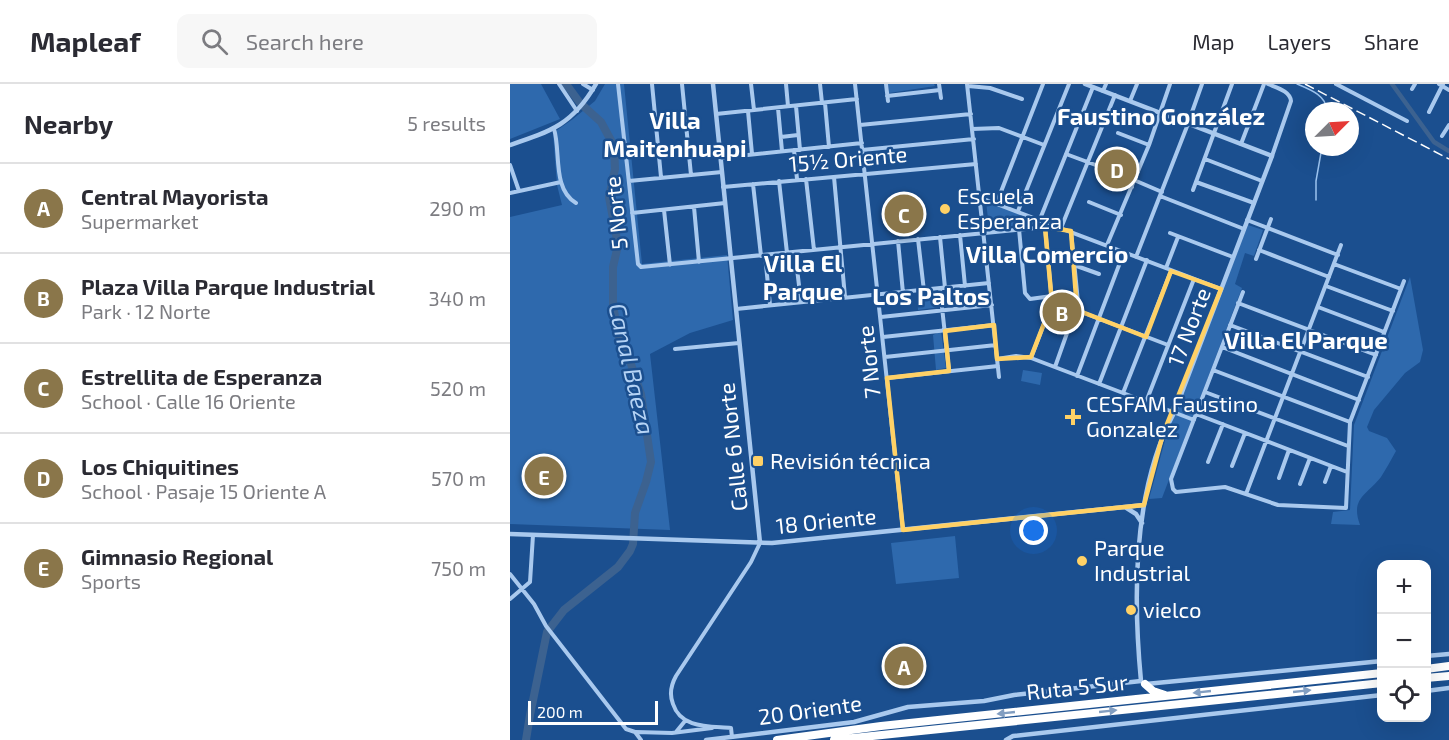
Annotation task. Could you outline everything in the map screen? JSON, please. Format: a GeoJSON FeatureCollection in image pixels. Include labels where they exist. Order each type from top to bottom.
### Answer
{"type":"FeatureCollection","features":[{"type":"Feature","properties":{"kind":"highway"},"geometry":{"type":"LineString","coordinates":[[1431,668],[1449,666]]}},
{"type":"Feature","properties":{"kind":"highway","name":"Ruta 5 Sur"},"geometry":{"type":"LineString","coordinates":[[777,740],[881,726],[1377,675]]}},
{"type":"Feature","properties":{"kind":"highway"},"geometry":{"type":"LineString","coordinates":[[1431,678],[1449,676]]}},
{"type":"Feature","properties":{"kind":"highway"},"geometry":{"type":"LineString","coordinates":[[1143,682],[1153,691],[1169,696]]}},
{"type":"Feature","properties":{"kind":"highway","name":"Ruta 5 Sur"},"geometry":{"type":"LineString","coordinates":[[834,740],[1377,684]]}},
{"type":"Feature","properties":{"kind":"street"},"geometry":{"type":"LineString","coordinates":[[559,84],[579,109]]}},
{"type":"Feature","properties":{"kind":"street"},"geometry":{"type":"LineString","coordinates":[[583,84],[593,90]]}},
{"type":"Feature","properties":{"kind":"street"},"geometry":{"type":"LineString","coordinates":[[510,145],[554,129],[587,101],[596,84]]}},
{"type":"Feature","properties":{"kind":"street","name":"5 Norte"},"geometry":{"type":"LineString","coordinates":[[618,84],[638,264],[640,266],[670,265]]}},
{"type":"Feature","properties":{"kind":"street"},"geometry":{"type":"LineString","coordinates":[[652,84],[661,177]]}},
{"type":"Feature","properties":{"kind":"street"},"geometry":{"type":"LineString","coordinates":[[682,84],[691,175]]}},
{"type":"Feature","properties":{"kind":"street","name":"Calle 6 Norte"},"geometry":{"type":"LineString","coordinates":[[713,84],[760,543]]}},
{"type":"Feature","properties":{"kind":"street"},"geometry":{"type":"LineString","coordinates":[[751,84],[754,110]]}},
{"type":"Feature","properties":{"kind":"street"},"geometry":{"type":"LineString","coordinates":[[786,84],[788,106]]}},
{"type":"Feature","properties":{"kind":"street"},"geometry":{"type":"LineString","coordinates":[[820,84],[829,147]]}},
{"type":"Feature","properties":{"kind":"street","name":"7 Norte"},"geometry":{"type":"LineString","coordinates":[[855,84],[903,530]]}},
{"type":"Feature","properties":{"kind":"street"},"geometry":{"type":"LineString","coordinates":[[886,84],[887,98],[940,90]]}},
{"type":"Feature","properties":{"kind":"street"},"geometry":{"type":"LineString","coordinates":[[939,84],[941,98]]}},
{"type":"Feature","properties":{"kind":"street"},"geometry":{"type":"LineString","coordinates":[[997,202],[1043,84]]}},
{"type":"Feature","properties":{"kind":"street"},"geometry":{"type":"LineString","coordinates":[[1018,211],[1069,84]]}},
{"type":"Feature","properties":{"kind":"street"},"geometry":{"type":"LineString","coordinates":[[1085,84],[1272,156]]}},
{"type":"Feature","properties":{"kind":"street"},"geometry":{"type":"LineString","coordinates":[[1103,91],[1106,84]]}},
{"type":"Feature","properties":{"kind":"street"},"geometry":{"type":"LineString","coordinates":[[1130,101],[1137,84]]}},
{"type":"Feature","properties":{"kind":"street"},"geometry":{"type":"LineString","coordinates":[[1107,245],[1149,145],[1170,84]]}},
{"type":"Feature","properties":{"kind":"street"},"geometry":{"type":"LineString","coordinates":[[1136,256],[1202,84]]}},
{"type":"Feature","properties":{"kind":"street"},"geometry":{"type":"LineString","coordinates":[[1193,190],[1232,84]]}},
{"type":"Feature","properties":{"kind":"street"},"geometry":{"type":"LineString","coordinates":[[1241,144],[1266,84]]}},
{"type":"Feature","properties":{"kind":"street","name":"17 Norte"},"geometry":{"type":"LineString","coordinates":[[1143,682],[1137,603],[1144,505],[1163,434],[1174,412],[1291,101],[1290,96],[1266,84]]}},
{"type":"Feature","properties":{"kind":"street"},"geometry":{"type":"LineString","coordinates":[[1336,84],[1407,121]]}},
{"type":"Feature","properties":{"kind":"street"},"geometry":{"type":"LineString","coordinates":[[1412,89],[1415,84]]}},
{"type":"Feature","properties":{"kind":"street"},"geometry":{"type":"LineString","coordinates":[[999,377],[968,85],[990,88],[1022,99]]}},
{"type":"Feature","properties":{"kind":"street"},"geometry":{"type":"LineString","coordinates":[[1429,112],[1442,85],[1449,90]]}},
{"type":"Feature","properties":{"kind":"street"},"geometry":{"type":"LineString","coordinates":[[1040,219],[1093,87]]}},
{"type":"Feature","properties":{"kind":"street"},"geometry":{"type":"LineString","coordinates":[[1059,227],[1115,95]]}},
{"type":"Feature","properties":{"kind":"street"},"geometry":{"type":"LineString","coordinates":[[716,114],[857,99]]}},
{"type":"Feature","properties":{"kind":"street"},"geometry":{"type":"LineString","coordinates":[[796,106],[800,150]]}},
{"type":"Feature","properties":{"kind":"street"},"geometry":{"type":"LineString","coordinates":[[778,108],[782,151]]}},
{"type":"Feature","properties":{"kind":"street"},"geometry":{"type":"LineString","coordinates":[[748,111],[752,154]]}},
{"type":"Feature","properties":{"kind":"street"},"geometry":{"type":"LineString","coordinates":[[860,125],[971,114]]}},
{"type":"Feature","properties":{"kind":"street"},"geometry":{"type":"LineString","coordinates":[[1442,136],[1449,125]]}},
{"type":"Feature","properties":{"kind":"street"},"geometry":{"type":"LineString","coordinates":[[972,129],[999,128],[1044,145]]}},
{"type":"Feature","properties":{"kind":"street"},"geometry":{"type":"LineString","coordinates":[[554,129],[558,141],[559,182],[576,203]]}},
{"type":"Feature","properties":{"kind":"street"},"geometry":{"type":"LineString","coordinates":[[1118,133],[1149,145]]}},
{"type":"Feature","properties":{"kind":"street"},"geometry":{"type":"LineString","coordinates":[[781,137],[798,135]]}},
{"type":"Feature","properties":{"kind":"street"},"geometry":{"type":"LineString","coordinates":[[862,150],[974,139]]}},
{"type":"Feature","properties":{"kind":"street"},"geometry":{"type":"LineString","coordinates":[[720,158],[862,143]]}},
{"type":"Feature","properties":{"kind":"street"},"geometry":{"type":"LineString","coordinates":[[794,150],[797,179]]}},
{"type":"Feature","properties":{"kind":"street"},"geometry":{"type":"LineString","coordinates":[[1066,154],[1101,167],[1109,162],[1138,172]]}},
{"type":"Feature","properties":{"kind":"street"},"geometry":{"type":"LineString","coordinates":[[1205,159],[1262,181]]}},
{"type":"Feature","properties":{"kind":"street","name":"15½ Oriente"},"geometry":{"type":"LineString","coordinates":[[723,187],[976,164]]}},
{"type":"Feature","properties":{"kind":"street"},"geometry":{"type":"LineString","coordinates":[[510,165],[519,191]]}},
{"type":"Feature","properties":{"kind":"street"},"geometry":{"type":"LineString","coordinates":[[1101,167],[1105,177],[1132,187]]}},
{"type":"Feature","properties":{"kind":"street"},"geometry":{"type":"LineString","coordinates":[[629,181],[722,172]]}},
{"type":"Feature","properties":{"kind":"street"},"geometry":{"type":"LineString","coordinates":[[834,177],[845,297]]}},
{"type":"Feature","properties":{"kind":"street"},"geometry":{"type":"LineString","coordinates":[[806,179],[814,250]]}},
{"type":"Feature","properties":{"kind":"street"},"geometry":{"type":"LineString","coordinates":[[1134,180],[1161,194],[1244,229]]}},
{"type":"Feature","properties":{"kind":"street"},"geometry":{"type":"LineString","coordinates":[[779,181],[787,253]]}},
{"type":"Feature","properties":{"kind":"street"},"geometry":{"type":"LineString","coordinates":[[510,193],[559,182]]}},
{"type":"Feature","properties":{"kind":"street"},"geometry":{"type":"LineString","coordinates":[[1196,182],[1254,203]]}},
{"type":"Feature","properties":{"kind":"street"},"geometry":{"type":"LineString","coordinates":[[753,184],[770,305]]}},
{"type":"Feature","properties":{"kind":"street"},"geometry":{"type":"LineString","coordinates":[[980,198],[997,202],[1221,289]]}},
{"type":"Feature","properties":{"kind":"street"},"geometry":{"type":"LineString","coordinates":[[1089,202],[1120,215]]}},
{"type":"Feature","properties":{"kind":"street"},"geometry":{"type":"LineString","coordinates":[[632,213],[725,204]]}},
{"type":"Feature","properties":{"kind":"street"},"geometry":{"type":"LineString","coordinates":[[694,207],[699,262]]}},
{"type":"Feature","properties":{"kind":"street"},"geometry":{"type":"LineString","coordinates":[[664,210],[670,265],[984,232],[1059,227]]}},
{"type":"Feature","properties":{"kind":"street"},"geometry":{"type":"LineString","coordinates":[[1256,259],[1271,219]]}},
{"type":"Feature","properties":{"kind":"street"},"geometry":{"type":"LineString","coordinates":[[1247,220],[1338,255]]}},
{"type":"Feature","properties":{"kind":"street"},"geometry":{"type":"LineString","coordinates":[[1031,358],[1050,309],[1052,297],[1045,227]]}},
{"type":"Feature","properties":{"kind":"street"},"geometry":{"type":"LineString","coordinates":[[1019,229],[1025,293],[1030,299],[1052,297]]}},
{"type":"Feature","properties":{"kind":"street"},"geometry":{"type":"LineString","coordinates":[[1054,367],[1078,300],[1071,231]]}},
{"type":"Feature","properties":{"kind":"street"},"geometry":{"type":"LineString","coordinates":[[1170,233],[1233,257]]}},
{"type":"Feature","properties":{"kind":"street"},"geometry":{"type":"LineString","coordinates":[[960,235],[965,286]]}},
{"type":"Feature","properties":{"kind":"street"},"geometry":{"type":"LineString","coordinates":[[940,237],[942,310],[949,371]]}},
{"type":"Feature","properties":{"kind":"street"},"geometry":{"type":"LineString","coordinates":[[1122,393],[1146,336],[1178,237]]}},
{"type":"Feature","properties":{"kind":"street"},"geometry":{"type":"LineString","coordinates":[[918,239],[924,291]]}},
{"type":"Feature","properties":{"kind":"street"},"geometry":{"type":"LineString","coordinates":[[898,242],[903,293]]}},
{"type":"Feature","properties":{"kind":"street"},"geometry":{"type":"LineString","coordinates":[[1246,494],[1341,245]]}},
{"type":"Feature","properties":{"kind":"street"},"geometry":{"type":"LineString","coordinates":[[1259,250],[1329,277]]}},
{"type":"Feature","properties":{"kind":"street"},"geometry":{"type":"LineString","coordinates":[[795,252],[801,302]]}},
{"type":"Feature","properties":{"kind":"street"},"geometry":{"type":"LineString","coordinates":[[1077,376],[1124,252]]}},
{"type":"Feature","properties":{"kind":"street"},"geometry":{"type":"LineString","coordinates":[[1100,384],[1147,260]]}},
{"type":"Feature","properties":{"kind":"street"},"geometry":{"type":"LineString","coordinates":[[1334,264],[1401,289]]}},
{"type":"Feature","properties":{"kind":"street"},"geometry":{"type":"LineString","coordinates":[[1074,265],[1099,274]]}},
{"type":"Feature","properties":{"kind":"street"},"geometry":{"type":"LineString","coordinates":[[1146,402],[1194,279]]}},
{"type":"Feature","properties":{"kind":"street"},"geometry":{"type":"LineString","coordinates":[[1243,292],[1172,479],[1173,489],[1176,492],[1222,487],[1278,505],[1346,508],[1350,423],[1404,281]]}},
{"type":"Feature","properties":{"kind":"street"},"geometry":{"type":"LineString","coordinates":[[736,309],[989,283]]}},
{"type":"Feature","properties":{"kind":"street"},"geometry":{"type":"LineString","coordinates":[[1326,286],[1393,311]]}},
{"type":"Feature","properties":{"kind":"street"},"geometry":{"type":"LineString","coordinates":[[1238,303],[1376,355]]}},
{"type":"Feature","properties":{"kind":"street"},"geometry":{"type":"LineString","coordinates":[[881,317],[992,305]]}},
{"type":"Feature","properties":{"kind":"street"},"geometry":{"type":"LineString","coordinates":[[1318,307],[1385,332]]}},
{"type":"Feature","properties":{"kind":"street"},"geometry":{"type":"LineString","coordinates":[[1076,310],[1168,345]]}},
{"type":"Feature","properties":{"kind":"street"},"geometry":{"type":"LineString","coordinates":[[883,338],[994,325]]}},
{"type":"Feature","properties":{"kind":"street"},"geometry":{"type":"LineString","coordinates":[[1230,325],[1368,377]]}},
{"type":"Feature","properties":{"kind":"street"},"geometry":{"type":"LineString","coordinates":[[675,349],[739,343]]}},
{"type":"Feature","properties":{"kind":"street"},"geometry":{"type":"LineString","coordinates":[[885,357],[996,345]]}},
{"type":"Feature","properties":{"kind":"street"},"geometry":{"type":"LineString","coordinates":[[1222,347],[1359,400]]}},
{"type":"Feature","properties":{"kind":"street"},"geometry":{"type":"LineString","coordinates":[[998,358],[1016,356],[1031,358],[1194,420]]}},
{"type":"Feature","properties":{"kind":"street"},"geometry":{"type":"LineString","coordinates":[[887,378],[998,366]]}},
{"type":"Feature","properties":{"kind":"street"},"geometry":{"type":"LineString","coordinates":[[1213,370],[1350,423]]}},
{"type":"Feature","properties":{"kind":"street"},"geometry":{"type":"LineString","coordinates":[[1205,392],[1348,446]]}},
{"type":"Feature","properties":{"kind":"street"},"geometry":{"type":"LineString","coordinates":[[1196,414],[1347,472]]}},
{"type":"Feature","properties":{"kind":"street"},"geometry":{"type":"LineString","coordinates":[[1208,462],[1222,424]]}},
{"type":"Feature","properties":{"kind":"street"},"geometry":{"type":"LineString","coordinates":[[1232,466],[1245,433]]}},
{"type":"Feature","properties":{"kind":"street"},"geometry":{"type":"LineString","coordinates":[[1279,478],[1289,450]]}},
{"type":"Feature","properties":{"kind":"street"},"geometry":{"type":"LineString","coordinates":[[1300,484],[1310,458]]}},
{"type":"Feature","properties":{"kind":"street"},"geometry":{"type":"LineString","coordinates":[[1325,482],[1331,466]]}},
{"type":"Feature","properties":{"kind":"street","name":"18 Oriente"},"geometry":{"type":"LineString","coordinates":[[510,534],[760,543],[1144,505]]}},
{"type":"Feature","properties":{"kind":"street"},"geometry":{"type":"LineString","coordinates":[[1125,507],[1136,514],[1142,524]]}},
{"type":"Feature","properties":{"kind":"street"},"geometry":{"type":"LineString","coordinates":[[510,599],[530,584],[533,535]]}},
{"type":"Feature","properties":{"kind":"street"},"geometry":{"type":"LineString","coordinates":[[732,737],[731,728],[693,724],[686,721],[674,707],[671,694],[673,682],[751,562],[760,543]]}},
{"type":"Feature","properties":{"kind":"street"},"geometry":{"type":"LineString","coordinates":[[510,574],[534,604],[546,626],[626,729],[635,732],[676,732],[720,727]]}},
{"type":"Feature","properties":{"kind":"street"},"geometry":{"type":"LineString","coordinates":[[1431,656],[1449,654]]}},
{"type":"Feature","properties":{"kind":"street","name":"20 Oriente"},"geometry":{"type":"LineString","coordinates":[[706,740],[854,722],[908,707],[984,701],[1021,694],[1143,682],[1170,683],[1377,662]]}},
{"type":"Feature","properties":{"kind":"street"},"geometry":{"type":"LineString","coordinates":[[1431,690],[1449,688]]}},
{"type":"Feature","properties":{"kind":"street"},"geometry":{"type":"LineString","coordinates":[[1006,740],[1013,736],[1377,696]]}},
{"type":"Feature","properties":{"kind":"street"},"geometry":{"type":"LineString","coordinates":[[676,732],[686,721]]}},
{"type":"Feature","properties":{"kind":"street"},"geometry":{"type":"LineString","coordinates":[[635,732],[641,740]]}},
{"type":"Feature","properties":{"kind":"highlighted area"},"geometry":{"type":"Polygon","coordinates":[[[1045,227],[1071,231],[1077,310],[1146,337],[1171,271],[1221,289],[1163,434],[1144,505],[903,530],[887,378],[949,371],[945,331],[994,325],[997,359],[1031,357],[1052,303],[1045,227]]]}},
{"type":"Feature","properties":{"kind":"shaded area"},"geometry":{"type":"Polygon","coordinates":[[[510,84],[541,84],[560,119],[510,139],[510,84]]]}},
{"type":"Feature","properties":{"kind":"shaded area"},"geometry":{"type":"Polygon","coordinates":[[[605,84],[624,84],[642,264],[727,255],[733,320],[690,333],[650,354],[670,530],[510,524],[510,217],[562,205],[557,185],[553,133],[595,101],[605,84]]]}},
{"type":"Feature","properties":{"kind":"shaded area"},"geometry":{"type":"Polygon","coordinates":[[[888,84],[934,84],[935,86],[889,93],[888,84]]]}},
{"type":"Feature","properties":{"kind":"shaded area"},"geometry":{"type":"Polygon","coordinates":[[[986,201],[1037,221],[1037,224],[989,228],[986,201]]]}},
{"type":"Feature","properties":{"kind":"shaded area"},"geometry":{"type":"Polygon","coordinates":[[[1248,225],[1263,230],[1254,256],[1245,253],[1235,284],[1242,288],[1162,498],[1149,499],[1167,433],[1248,225]]]}},
{"type":"Feature","properties":{"kind":"shaded area"},"geometry":{"type":"Polygon","coordinates":[[[1410,277],[1423,350],[1420,362],[1405,373],[1374,410],[1367,427],[1369,431],[1387,438],[1396,451],[1381,477],[1359,503],[1357,516],[1360,525],[1331,524],[1333,512],[1350,510],[1354,425],[1410,277]]]}},
{"type":"Feature","properties":{"kind":"shaded area"},"geometry":{"type":"Polygon","coordinates":[[[1073,293],[1074,301],[1067,321],[1052,317],[1056,294],[1073,293]]]}},
{"type":"Feature","properties":{"kind":"shaded area"},"geometry":{"type":"Polygon","coordinates":[[[938,294],[940,307],[918,310],[917,296],[938,294]]]}},
{"type":"Feature","properties":{"kind":"shaded area"},"geometry":{"type":"Polygon","coordinates":[[[941,331],[946,368],[936,370],[933,335],[941,331]]]}},
{"type":"Feature","properties":{"kind":"shaded area"},"geometry":{"type":"Polygon","coordinates":[[[1023,370],[1042,373],[1040,385],[1021,381],[1023,370]]]}},
{"type":"Feature","properties":{"kind":"shaded area"},"geometry":{"type":"Polygon","coordinates":[[[955,536],[959,578],[896,584],[891,543],[955,536]]]}},
{"type":"Feature","properties":{"kind":"waterway","name":"Canal Baeza"},"geometry":{"type":"LineString","coordinates":[[526,740],[547,632],[564,610],[618,567],[630,551],[633,544],[635,513],[651,462],[641,394],[631,364],[620,343],[613,306],[613,267],[618,245],[609,197],[615,169],[614,146],[601,122],[580,103],[566,84]]}},
{"type":"Feature","properties":{"kind":"waterway"},"geometry":{"type":"LineString","coordinates":[[1297,84],[1312,91],[1324,102]]}},
{"type":"Feature","properties":{"kind":"waterway"},"geometry":{"type":"LineString","coordinates":[[1392,84],[1434,142],[1449,151]]}},
{"type":"Feature","properties":{"kind":"waterway"},"geometry":{"type":"LineString","coordinates":[[1316,200],[1316,181],[1320,156]]}},
{"type":"Feature","properties":{"kind":"railway"},"geometry":{"type":"LineString","coordinates":[[1305,84],[1449,159]]}},
{"type":"Feature","properties":{"kind":"place","name":"Los Chiquitines"},"geometry":{"type":"Point","coordinates":[1117,169]}},
{"type":"Feature","properties":{"kind":"place","name":"Escuela Esperanza"},"geometry":{"type":"Point","coordinates":[945,209]}},
{"type":"Feature","properties":{"kind":"place","name":"Estrellita de Esperanza"},"geometry":{"type":"Point","coordinates":[904,214]}},
{"type":"Feature","properties":{"kind":"place","name":"Plaza Villa Parque Industrial"},"geometry":{"type":"Point","coordinates":[1062,312]}},
{"type":"Feature","properties":{"kind":"place","name":"CESFAM Faustino Gonzalez"},"geometry":{"type":"Point","coordinates":[1073,417]}},
{"type":"Feature","properties":{"kind":"place","name":"Revisión técnica"},"geometry":{"type":"Point","coordinates":[758,461]}},
{"type":"Feature","properties":{"kind":"place","name":"Gimnasio Regional"},"geometry":{"type":"Point","coordinates":[544,476]}},
{"type":"Feature","properties":{"kind":"place","name":"Parque Industrial"},"geometry":{"type":"Point","coordinates":[1082,561]}},
{"type":"Feature","properties":{"kind":"place","name":"vielco"},"geometry":{"type":"Point","coordinates":[1131,610]}},
{"type":"Feature","properties":{"kind":"place","name":"Central Mayorista"},"geometry":{"type":"Point","coordinates":[904,666]}},
{"type":"Feature","properties":{"kind":"district","name":"Faustino González"},"geometry":{"type":"Point","coordinates":[1161,117]}},
{"type":"Feature","properties":{"kind":"district","name":"Villa Maitenhuapi"},"geometry":{"type":"Point","coordinates":[675,135]}},
{"type":"Feature","properties":{"kind":"district","name":"Villa Comercio"},"geometry":{"type":"Point","coordinates":[1047,255]}},
{"type":"Feature","properties":{"kind":"district","name":"Villa El Parque"},"geometry":{"type":"Point","coordinates":[803,278]}},
{"type":"Feature","properties":{"kind":"district","name":"Los Paltos"},"geometry":{"type":"Point","coordinates":[931,297]}},
{"type":"Feature","properties":{"kind":"district","name":"Villa El Parque"},"geometry":{"type":"Point","coordinates":[1306,341]}}]}
